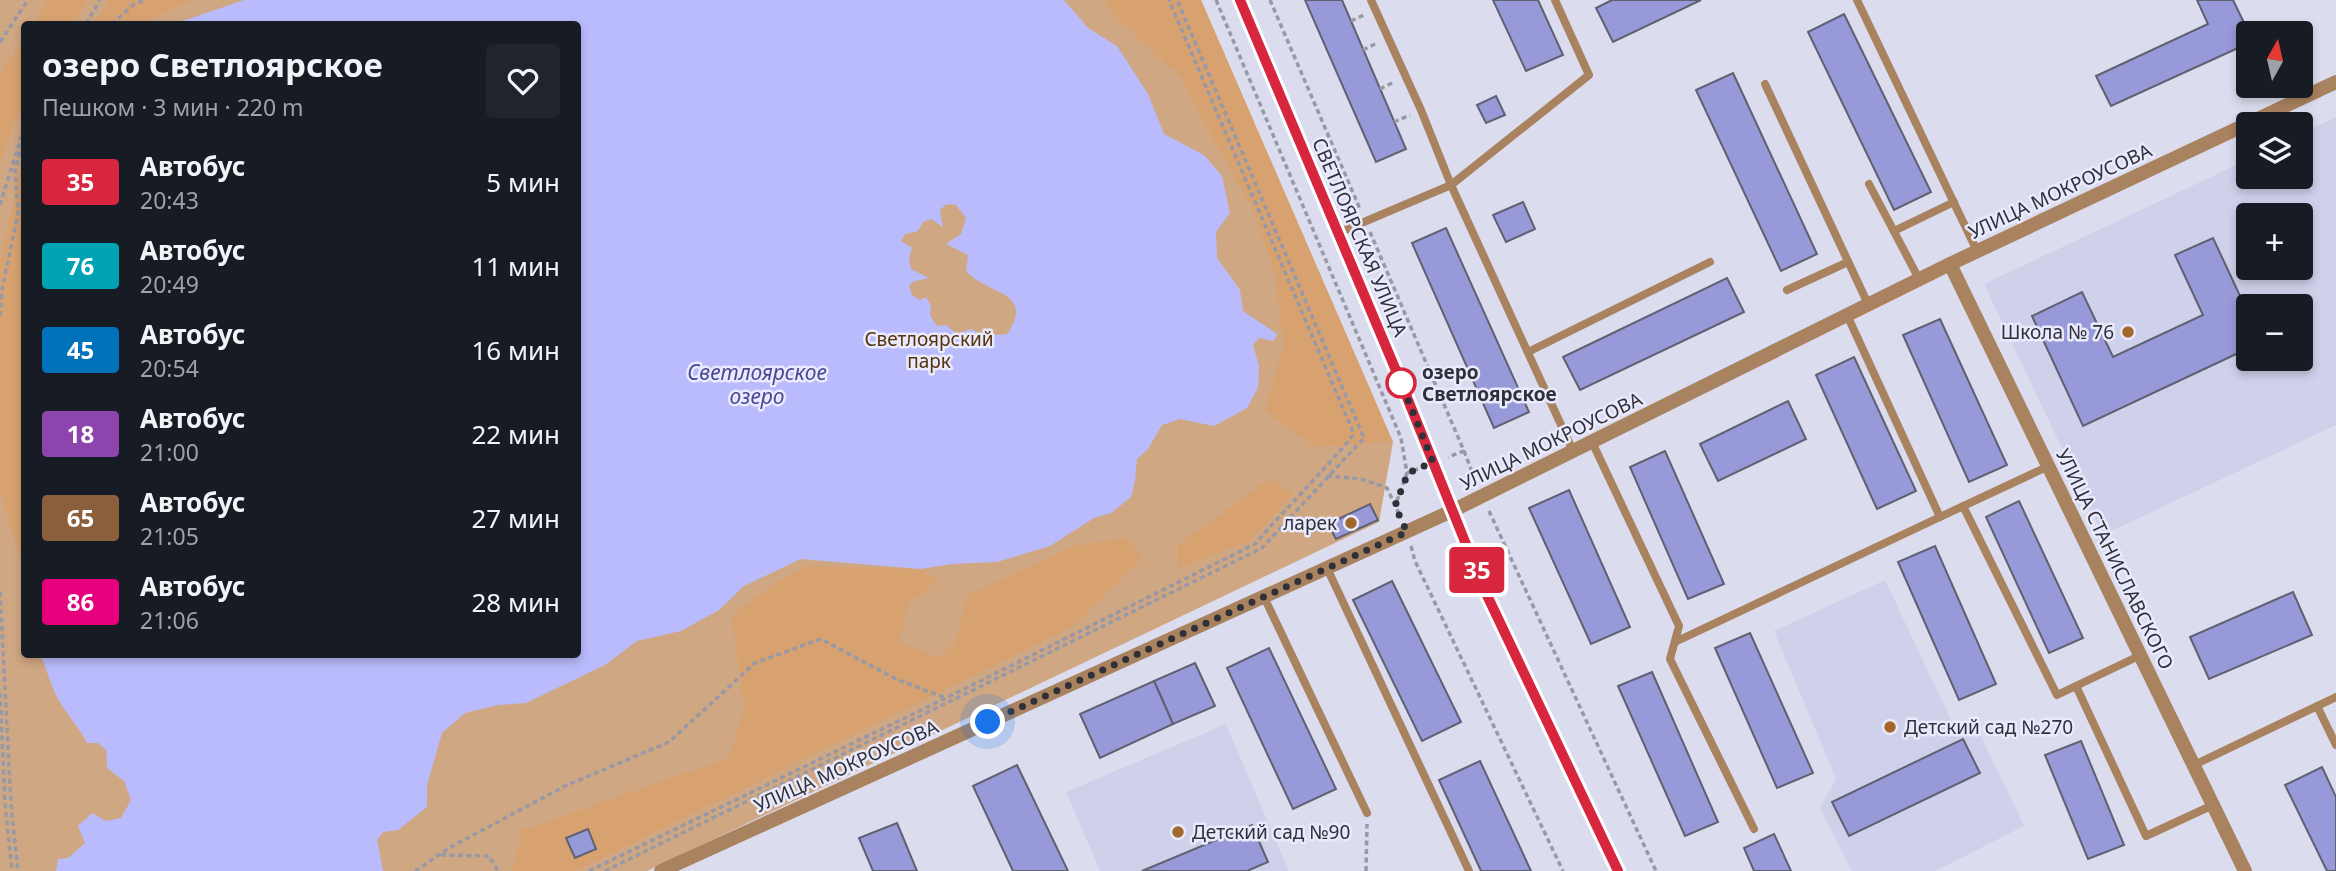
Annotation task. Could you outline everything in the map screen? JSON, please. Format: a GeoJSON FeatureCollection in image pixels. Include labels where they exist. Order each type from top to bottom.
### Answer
{"type":"FeatureCollection","features":[{"type":"Feature","properties":{"kind":"main road","name":"СВЕТЛОЯРСКАЯ УЛИЦА"},"geometry":{"type":"LineString","coordinates":[[1240,0],[1484,589],[1618,871]]}},
{"type":"Feature","properties":{"kind":"street","name":"УЛИЦА МОКРОУСОВА"},"geometry":{"type":"LineString","coordinates":[[660,871],[1452,511],[1919,279],[2336,82]]}},
{"type":"Feature","properties":{"kind":"street","name":"УЛИЦА СТАНИСЛАВСКОГО"},"geometry":{"type":"LineString","coordinates":[[1950,264],[2245,871]]}},
{"type":"Feature","properties":{"kind":"lane"},"geometry":{"type":"LineString","coordinates":[[1371,0],[1421,110],[1451,185],[1573,451]]}},
{"type":"Feature","properties":{"kind":"lane"},"geometry":{"type":"LineString","coordinates":[[1338,233],[1451,185],[1589,75],[1555,0]]}},
{"type":"Feature","properties":{"kind":"lane"},"geometry":{"type":"LineString","coordinates":[[1857,0],[1977,251]]}},
{"type":"Feature","properties":{"kind":"lane"},"geometry":{"type":"LineString","coordinates":[[1765,85],[1868,304]]}},
{"type":"Feature","properties":{"kind":"lane"},"geometry":{"type":"LineString","coordinates":[[1869,184],[1919,279]]}},
{"type":"Feature","properties":{"kind":"lane"},"geometry":{"type":"LineString","coordinates":[[1894,231],[1954,202]]}},
{"type":"Feature","properties":{"kind":"lane"},"geometry":{"type":"LineString","coordinates":[[1528,352],[1710,262]]}},
{"type":"Feature","properties":{"kind":"lane"},"geometry":{"type":"LineString","coordinates":[[1787,289],[1848,262]]}},
{"type":"Feature","properties":{"kind":"lane"},"geometry":{"type":"LineString","coordinates":[[1847,315],[1940,517]]}},
{"type":"Feature","properties":{"kind":"lane"},"geometry":{"type":"LineString","coordinates":[[1592,442],[1679,626],[1670,659],[1754,829]]}},
{"type":"Feature","properties":{"kind":"lane"},"geometry":{"type":"LineString","coordinates":[[1675,642],[2049,466]]}},
{"type":"Feature","properties":{"kind":"lane"},"geometry":{"type":"LineString","coordinates":[[1964,506],[2057,695],[2141,655]]}},
{"type":"Feature","properties":{"kind":"lane"},"geometry":{"type":"LineString","coordinates":[[1327,568],[1469,871]]}},
{"type":"Feature","properties":{"kind":"lane"},"geometry":{"type":"LineString","coordinates":[[1264,597],[1367,813]]}},
{"type":"Feature","properties":{"kind":"lane"},"geometry":{"type":"LineString","coordinates":[[2076,686],[2146,836],[2213,805]]}},
{"type":"Feature","properties":{"kind":"lane"},"geometry":{"type":"LineString","coordinates":[[2194,765],[2336,697]]}},
{"type":"Feature","properties":{"kind":"lane"},"geometry":{"type":"LineString","coordinates":[[2317,706],[2336,745]]}},
{"type":"Feature","properties":{"kind":"path"},"geometry":{"type":"LineString","coordinates":[[0,42],[28,0]]}},
{"type":"Feature","properties":{"kind":"path"},"geometry":{"type":"LineString","coordinates":[[88,21],[100,0]]}},
{"type":"Feature","properties":{"kind":"path"},"geometry":{"type":"LineString","coordinates":[[115,21],[133,5],[144,0]]}},
{"type":"Feature","properties":{"kind":"path"},"geometry":{"type":"LineString","coordinates":[[589,871],[1255,544],[1323,472],[1354,434],[1168,0]]}},
{"type":"Feature","properties":{"kind":"path"},"geometry":{"type":"LineString","coordinates":[[604,871],[1262,548],[1364,438],[1177,0]]}},
{"type":"Feature","properties":{"kind":"path"},"geometry":{"type":"LineString","coordinates":[[1216,0],[1401,438],[1408,473],[1395,506]]}},
{"type":"Feature","properties":{"kind":"path"},"geometry":{"type":"LineString","coordinates":[[1270,0],[1482,496],[1656,871]]}},
{"type":"Feature","properties":{"kind":"path"},"geometry":{"type":"LineString","coordinates":[[0,205],[21,135]]}},
{"type":"Feature","properties":{"kind":"path"},"geometry":{"type":"LineString","coordinates":[[0,316],[2,290],[18,213],[15,170],[21,149]]}},
{"type":"Feature","properties":{"kind":"path"},"geometry":{"type":"LineString","coordinates":[[1408,473],[1464,451]]}},
{"type":"Feature","properties":{"kind":"path"},"geometry":{"type":"LineString","coordinates":[[1327,476],[1361,479],[1387,488],[1407,532],[1415,561],[1563,871]]}},
{"type":"Feature","properties":{"kind":"path"},"geometry":{"type":"LineString","coordinates":[[0,592],[11,804],[18,871]]}},
{"type":"Feature","properties":{"kind":"path"},"geometry":{"type":"LineString","coordinates":[[415,871],[565,786],[669,742],[755,663],[821,639],[896,678],[946,698]]}},
{"type":"Feature","properties":{"kind":"path"},"geometry":{"type":"LineString","coordinates":[[0,693],[5,804],[12,871]]}},
{"type":"Feature","properties":{"kind":"path"},"geometry":{"type":"LineString","coordinates":[[1366,871],[1367,813]]}},
{"type":"Feature","properties":{"kind":"path"},"geometry":{"type":"LineString","coordinates":[[439,855],[489,856],[498,871]]}},
{"type":"Feature","properties":{"kind":"shaded area"},"geometry":{"type":"Polygon","coordinates":[[[49,0],[87,0],[75,21],[35,21],[49,0]]]}},
{"type":"Feature","properties":{"kind":"shaded area"},"geometry":{"type":"Polygon","coordinates":[[[109,0],[200,0],[182,4],[149,21],[97,21],[109,0]]]}},
{"type":"Feature","properties":{"kind":"shaded area"},"geometry":{"type":"Polygon","coordinates":[[[1103,0],[1201,0],[1393,442],[1315,447],[1265,410],[1284,345],[1274,270],[1252,207],[1182,78],[1115,17],[1103,0]]]}},
{"type":"Feature","properties":{"kind":"shaded area"},"geometry":{"type":"Polygon","coordinates":[[[21,42],[21,111],[13,126],[0,166],[0,75],[21,42]]]}},
{"type":"Feature","properties":{"kind":"shaded area","name":"Школа № 76"},"geometry":{"type":"Polygon","coordinates":[[[2336,117],[2336,425],[2103,535],[1984,284],[2236,165],[2236,189],[2313,189],[2313,128],[2336,117]]]}},
{"type":"Feature","properties":{"kind":"shaded area"},"geometry":{"type":"Polygon","coordinates":[[[21,168],[21,561],[0,492],[0,261],[21,168]]]}},
{"type":"Feature","properties":{"kind":"shaded area"},"geometry":{"type":"Polygon","coordinates":[[[1271,478],[1293,494],[1250,541],[1178,568],[1178,545],[1271,478]]]}},
{"type":"Feature","properties":{"kind":"shaded area"},"geometry":{"type":"Polygon","coordinates":[[[1126,538],[1143,558],[1072,627],[576,871],[512,871],[522,830],[729,758],[744,711],[732,616],[765,590],[807,566],[920,569],[938,581],[907,604],[900,642],[938,658],[955,644],[968,595],[1077,545],[1126,538]]]}},
{"type":"Feature","properties":{"kind":"shaded area","name":"Детский сад №270"},"geometry":{"type":"Polygon","coordinates":[[[1885,580],[1951,720],[1980,734],[2024,826],[1935,871],[1852,871],[1820,808],[1836,779],[1774,631],[1885,580]]]}},
{"type":"Feature","properties":{"kind":"shaded area","name":"Детский сад №90"},"geometry":{"type":"Polygon","coordinates":[[[1226,724],[1289,871],[1100,871],[1066,792],[1226,724]]]}},
{"type":"Feature","properties":{"kind":"green space","name":"Светлоярское озеро"},"geometry":{"type":"Polygon","coordinates":[[[0,0],[1201,0],[1393,442],[1379,522],[647,871],[0,871],[0,0]]]}},
{"type":"Feature","properties":{"kind":"water","name":"Светлоярское озеро"},"geometry":{"type":"Polygon","coordinates":[[[244,0],[1064,0],[1088,28],[1117,46],[1148,94],[1164,134],[1204,155],[1222,176],[1230,213],[1216,232],[1217,258],[1240,290],[1243,311],[1277,334],[1274,341],[1259,338],[1253,345],[1259,366],[1258,388],[1247,408],[1214,426],[1180,419],[1162,425],[1148,449],[1137,459],[1131,497],[1111,513],[1094,518],[1050,546],[997,562],[920,569],[801,559],[744,586],[719,610],[681,631],[637,641],[605,665],[526,703],[498,705],[465,713],[442,733],[427,785],[427,807],[398,830],[383,832],[377,840],[383,871],[56,871],[58,859],[68,858],[85,843],[78,826],[92,813],[106,821],[121,818],[131,800],[124,781],[107,768],[106,750],[98,743],[87,743],[52,686],[42,658],[581,658],[581,21],[183,21],[244,0]],[[955,204],[945,205],[940,210],[943,227],[931,219],[923,222],[918,231],[905,234],[901,241],[912,248],[909,258],[911,269],[929,278],[909,285],[912,295],[920,300],[926,297],[931,306],[930,315],[937,326],[946,325],[957,334],[971,329],[984,336],[1007,334],[1015,320],[1016,309],[1005,295],[974,279],[966,271],[968,255],[946,244],[961,234],[966,218],[955,204]]]}},
{"type":"Feature","properties":{"kind":"building"},"geometry":{"type":"Polygon","coordinates":[[[1305,0],[1342,0],[1406,149],[1376,162],[1305,0]]]}},
{"type":"Feature","properties":{"kind":"building"},"geometry":{"type":"Polygon","coordinates":[[[1493,0],[1538,0],[1563,55],[1526,71],[1493,0]]]}},
{"type":"Feature","properties":{"kind":"building"},"geometry":{"type":"Polygon","coordinates":[[[1612,0],[1701,0],[1613,42],[1596,8],[1612,0]]]}},
{"type":"Feature","properties":{"kind":"building"},"geometry":{"type":"Polygon","coordinates":[[[2197,0],[2233,0],[2243,21],[2236,21],[2236,49],[2111,106],[2096,76],[2208,24],[2197,0]]]}},
{"type":"Feature","properties":{"kind":"building"},"geometry":{"type":"Polygon","coordinates":[[[1844,14],[1931,192],[1894,210],[1808,32],[1844,14]]]}},
{"type":"Feature","properties":{"kind":"building"},"geometry":{"type":"Polygon","coordinates":[[[1733,73],[1817,254],[1781,271],[1696,90],[1733,73]]]}},
{"type":"Feature","properties":{"kind":"building"},"geometry":{"type":"Polygon","coordinates":[[[1496,96],[1505,115],[1486,123],[1477,105],[1496,96]]]}},
{"type":"Feature","properties":{"kind":"building"},"geometry":{"type":"Polygon","coordinates":[[[1523,202],[1535,229],[1506,242],[1493,215],[1523,202]]]}},
{"type":"Feature","properties":{"kind":"building"},"geometry":{"type":"Polygon","coordinates":[[[1446,228],[1529,412],[1494,428],[1412,243],[1446,228]]]}},
{"type":"Feature","properties":{"kind":"building"},"geometry":{"type":"Polygon","coordinates":[[[2213,238],[2239,294],[2236,294],[2236,354],[2083,426],[2032,316],[2082,292],[2113,357],[2203,315],[2175,255],[2213,238]]]}},
{"type":"Feature","properties":{"kind":"building"},"geometry":{"type":"Polygon","coordinates":[[[1727,278],[1744,312],[1580,390],[1563,357],[1727,278]]]}},
{"type":"Feature","properties":{"kind":"building"},"geometry":{"type":"Polygon","coordinates":[[[1940,319],[2007,465],[1969,482],[1903,335],[1940,319]]]}},
{"type":"Feature","properties":{"kind":"building"},"geometry":{"type":"Polygon","coordinates":[[[1854,357],[1916,491],[1877,509],[1816,375],[1854,357]]]}},
{"type":"Feature","properties":{"kind":"building"},"geometry":{"type":"Polygon","coordinates":[[[1788,401],[1806,439],[1718,481],[1700,444],[1788,401]]]}},
{"type":"Feature","properties":{"kind":"building"},"geometry":{"type":"Polygon","coordinates":[[[1665,451],[1724,584],[1688,599],[1630,467],[1665,451]]]}},
{"type":"Feature","properties":{"kind":"building"},"geometry":{"type":"Polygon","coordinates":[[[1569,490],[1630,627],[1591,644],[1529,508],[1569,490]]]}},
{"type":"Feature","properties":{"kind":"building"},"geometry":{"type":"Polygon","coordinates":[[[2019,501],[2083,638],[2049,653],[1986,517],[2019,501]]]}},
{"type":"Feature","properties":{"kind":"building"},"geometry":{"type":"Polygon","coordinates":[[[1370,504],[1378,520],[1336,539],[1328,524],[1370,504]]]}},
{"type":"Feature","properties":{"kind":"building"},"geometry":{"type":"Polygon","coordinates":[[[1935,546],[1996,684],[1959,700],[1898,562],[1935,546]]]}},
{"type":"Feature","properties":{"kind":"building"},"geometry":{"type":"Polygon","coordinates":[[[1392,581],[1461,722],[1422,741],[1353,600],[1392,581]]]}},
{"type":"Feature","properties":{"kind":"building"},"geometry":{"type":"Polygon","coordinates":[[[2293,592],[2312,635],[2209,679],[2190,637],[2293,592]]]}},
{"type":"Feature","properties":{"kind":"building"},"geometry":{"type":"Polygon","coordinates":[[[1750,633],[1813,773],[1777,788],[1715,648],[1750,633]]]}},
{"type":"Feature","properties":{"kind":"building"},"geometry":{"type":"Polygon","coordinates":[[[1269,648],[1336,789],[1293,809],[1227,668],[1269,648]]]}},
{"type":"Feature","properties":{"kind":"building"},"geometry":{"type":"Polygon","coordinates":[[[1195,663],[1215,706],[1173,724],[1154,681],[1195,663]]]}},
{"type":"Feature","properties":{"kind":"building"},"geometry":{"type":"Polygon","coordinates":[[[1652,672],[1718,822],[1685,836],[1618,686],[1652,672]]]}},
{"type":"Feature","properties":{"kind":"building"},"geometry":{"type":"Polygon","coordinates":[[[1154,681],[1173,724],[1100,758],[1080,714],[1154,681]]]}},
{"type":"Feature","properties":{"kind":"building"},"geometry":{"type":"Polygon","coordinates":[[[1963,739],[1980,773],[1849,836],[1832,802],[1963,739]]]}},
{"type":"Feature","properties":{"kind":"building"},"geometry":{"type":"Polygon","coordinates":[[[2081,741],[2124,845],[2088,859],[2045,755],[2081,741]]]}},
{"type":"Feature","properties":{"kind":"building"},"geometry":{"type":"Polygon","coordinates":[[[1480,761],[1531,871],[1481,871],[1439,780],[1480,761]]]}},
{"type":"Feature","properties":{"kind":"building"},"geometry":{"type":"Polygon","coordinates":[[[1017,765],[1068,871],[1013,871],[973,786],[1017,765]]]}},
{"type":"Feature","properties":{"kind":"building"},"geometry":{"type":"Polygon","coordinates":[[[2322,767],[2336,797],[2336,871],[2327,871],[2285,785],[2322,767]]]}},
{"type":"Feature","properties":{"kind":"building"},"geometry":{"type":"Polygon","coordinates":[[[897,823],[917,871],[873,871],[859,838],[897,823]]]}},
{"type":"Feature","properties":{"kind":"building"},"geometry":{"type":"Polygon","coordinates":[[[1252,825],[1268,862],[1247,871],[1142,871],[1252,825]]]}},
{"type":"Feature","properties":{"kind":"building"},"geometry":{"type":"Polygon","coordinates":[[[588,829],[596,849],[575,858],[566,838],[588,829]]]}},
{"type":"Feature","properties":{"kind":"building"},"geometry":{"type":"Polygon","coordinates":[[[1774,834],[1791,871],[1754,871],[1744,848],[1774,834]]]}},
{"type":"Feature","properties":{"kind":"bus line","name":"35"},"geometry":{"type":"LineString","coordinates":[[1240,0],[1400,380],[1484,589],[1618,871]]}},
{"type":"Feature","properties":{"kind":"place","name":"Школа № 76"},"geometry":{"type":"Point","coordinates":[2128,332]}},
{"type":"Feature","properties":{"kind":"place","name":"озеро Светлоярское"},"geometry":{"type":"Point","coordinates":[1401,383]}},
{"type":"Feature","properties":{"kind":"place","name":"ларек"},"geometry":{"type":"Point","coordinates":[1351,523]}},
{"type":"Feature","properties":{"kind":"place","name":"Детский сад №270"},"geometry":{"type":"Point","coordinates":[1890,727]}},
{"type":"Feature","properties":{"kind":"place","name":"Детский сад №90"},"geometry":{"type":"Point","coordinates":[1178,832]}},
{"type":"Feature","properties":{"kind":"route"},"geometry":{"type":"LineString","coordinates":[[988,722],[1407,532],[1395,506],[1408,473],[1433,462],[1400,380],[1401,383]]}},
{"type":"Feature","properties":{"kind":"park label","name":"Светлоярский парк"},"geometry":{"type":"Point","coordinates":[929,350]}}]}
